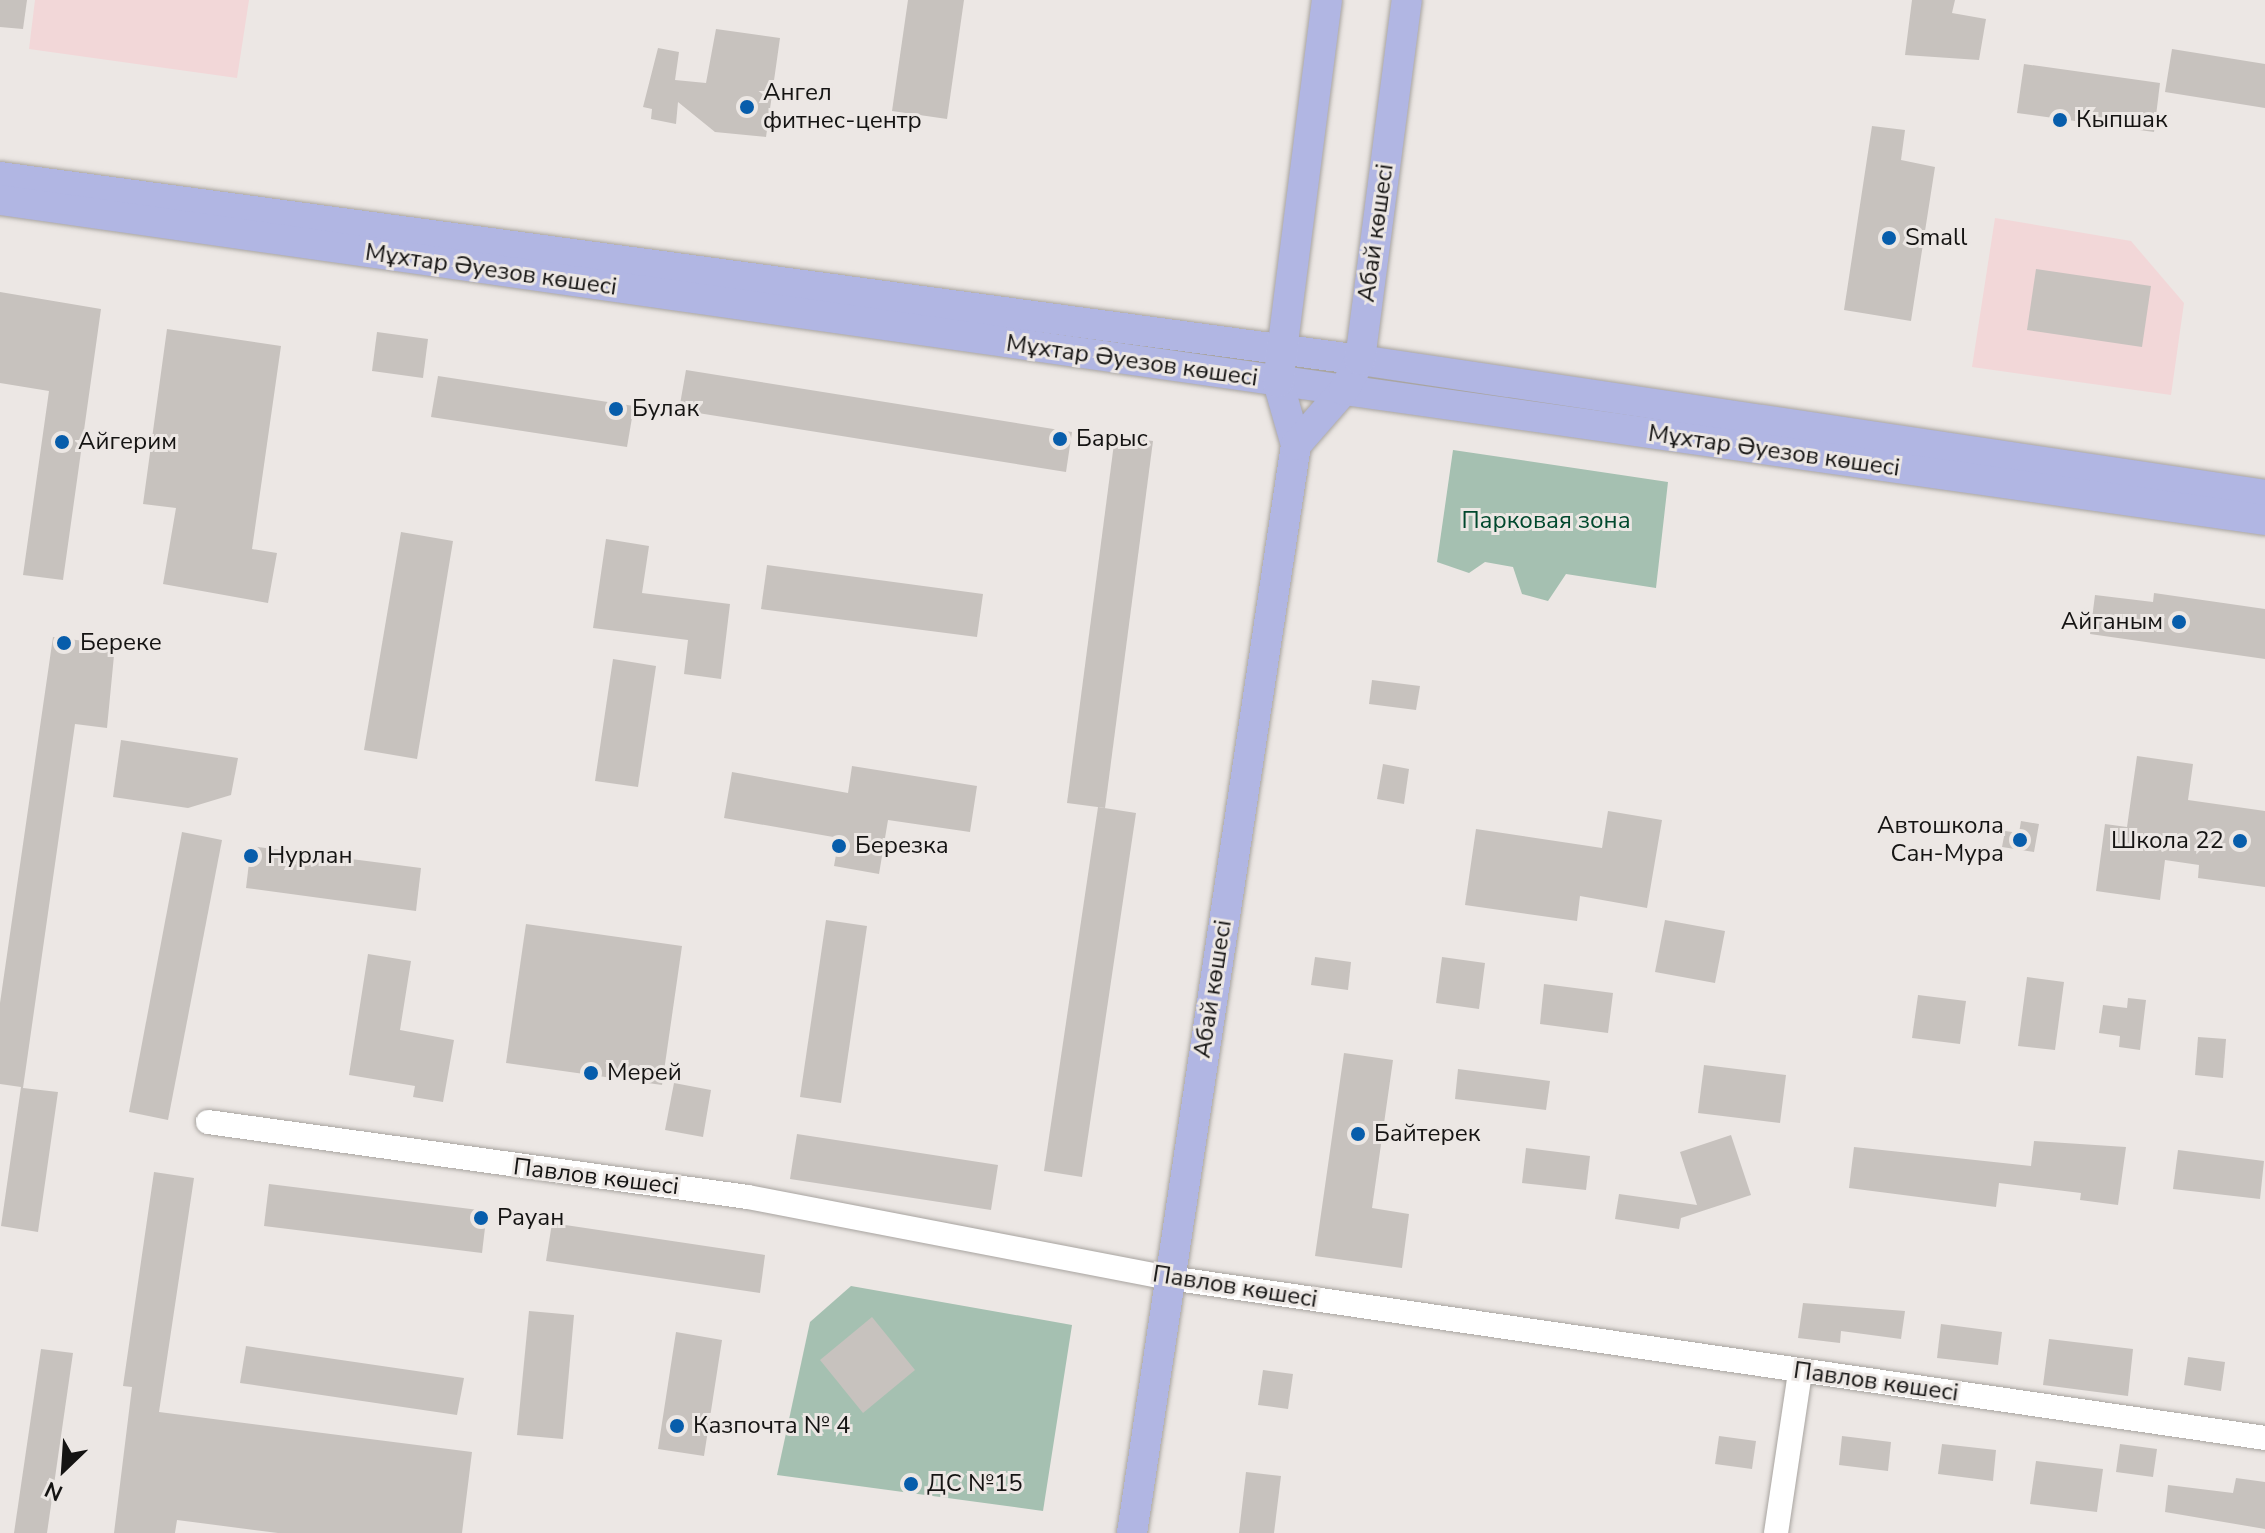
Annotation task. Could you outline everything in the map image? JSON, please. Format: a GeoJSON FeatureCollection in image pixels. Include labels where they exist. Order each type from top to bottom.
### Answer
{"type":"FeatureCollection","features":[{"type":"Feature","properties":{"kind":"main road","name":"Абай көшесі"},"geometry":{"type":"LineString","coordinates":[[1132,1533],[1296,445],[1278,382],[1327,0]]}},
{"type":"Feature","properties":{"kind":"main road","name":"Абай көшесі"},"geometry":{"type":"LineString","coordinates":[[1296,445],[1344,390],[1360,360],[1407,0]]}},
{"type":"Feature","properties":{"kind":"main road","name":"Мұхтар Әуезов көшесі"},"geometry":{"type":"LineString","coordinates":[[0,177],[1281,352],[1360,360],[2265,495]]}},
{"type":"Feature","properties":{"kind":"main road","name":"Мұхтар Әуезов көшесі"},"geometry":{"type":"LineString","coordinates":[[0,200],[2265,520]]}},
{"type":"Feature","properties":{"kind":"street","name":"Павлов көшесі"},"geometry":{"type":"LineString","coordinates":[[208,1122],[748,1197],[1170,1278],[2265,1438]]}},
{"type":"Feature","properties":{"kind":"street"},"geometry":{"type":"LineString","coordinates":[[1776,1533],[1800,1372]]}},
{"type":"Feature","properties":{"kind":"shaded area"},"geometry":{"type":"Polygon","coordinates":[[[35,0],[249,0],[237,78],[29,49],[35,0]]]}},
{"type":"Feature","properties":{"kind":"shaded area"},"geometry":{"type":"Polygon","coordinates":[[[1995,218],[2131,241],[2184,303],[2171,395],[1972,367],[1995,218]]]}},
{"type":"Feature","properties":{"kind":"green space","name":"Парковая зона"},"geometry":{"type":"Polygon","coordinates":[[[1453,450],[1668,482],[1656,588],[1566,574],[1548,601],[1522,594],[1513,567],[1485,562],[1469,573],[1437,562],[1453,450]]]}},
{"type":"Feature","properties":{"kind":"green space"},"geometry":{"type":"Polygon","coordinates":[[[851,1286],[1072,1325],[1043,1511],[777,1475],[810,1322],[851,1286]]]}},
{"type":"Feature","properties":{"kind":"building"},"geometry":{"type":"Polygon","coordinates":[[[0,0],[27,0],[23,29],[0,27],[0,0]]]}},
{"type":"Feature","properties":{"kind":"building"},"geometry":{"type":"Polygon","coordinates":[[[908,0],[964,0],[947,119],[892,111],[908,0]]]}},
{"type":"Feature","properties":{"kind":"building"},"geometry":{"type":"Polygon","coordinates":[[[1912,0],[1955,0],[1952,13],[1986,19],[1979,60],[1905,55],[1912,0]]]}},
{"type":"Feature","properties":{"kind":"building"},"geometry":{"type":"Polygon","coordinates":[[[716,29],[780,38],[766,137],[715,132],[678,102],[676,124],[651,119],[652,109],[643,107],[658,48],[679,52],[675,80],[706,83],[716,29]]]}},
{"type":"Feature","properties":{"kind":"building"},"geometry":{"type":"Polygon","coordinates":[[[2172,49],[2265,64],[2265,108],[2165,92],[2172,49]]]}},
{"type":"Feature","properties":{"kind":"building"},"geometry":{"type":"Polygon","coordinates":[[[2024,64],[2160,83],[2154,132],[2017,113],[2024,64]]]}},
{"type":"Feature","properties":{"kind":"building","name":"Small"},"geometry":{"type":"Polygon","coordinates":[[[1872,126],[1905,130],[1901,160],[1935,167],[1911,321],[1844,310],[1872,126]]]}},
{"type":"Feature","properties":{"kind":"building"},"geometry":{"type":"Polygon","coordinates":[[[2036,269],[2151,286],[2142,347],[2027,330],[2036,269]]]}},
{"type":"Feature","properties":{"kind":"building"},"geometry":{"type":"Polygon","coordinates":[[[0,292],[101,309],[63,580],[23,575],[49,391],[0,383],[0,292]]]}},
{"type":"Feature","properties":{"kind":"building"},"geometry":{"type":"Polygon","coordinates":[[[167,329],[281,346],[252,549],[277,553],[268,603],[163,584],[176,508],[143,504],[167,329]]]}},
{"type":"Feature","properties":{"kind":"building"},"geometry":{"type":"Polygon","coordinates":[[[377,332],[428,339],[423,378],[372,371],[377,332]]]}},
{"type":"Feature","properties":{"kind":"building"},"geometry":{"type":"Polygon","coordinates":[[[686,370],[1072,432],[1066,472],[679,410],[686,370]]]}},
{"type":"Feature","properties":{"kind":"building"},"geometry":{"type":"Polygon","coordinates":[[[438,376],[634,406],[627,447],[431,417],[438,376]]]}},
{"type":"Feature","properties":{"kind":"building"},"geometry":{"type":"Polygon","coordinates":[[[1115,436],[1153,441],[1105,808],[1067,803],[1115,436]]]}},
{"type":"Feature","properties":{"kind":"building"},"geometry":{"type":"Polygon","coordinates":[[[401,532],[453,541],[417,759],[364,750],[401,532]]]}},
{"type":"Feature","properties":{"kind":"building"},"geometry":{"type":"Polygon","coordinates":[[[606,539],[649,546],[642,593],[730,604],[721,679],[684,674],[688,640],[593,628],[606,539]]]}},
{"type":"Feature","properties":{"kind":"building"},"geometry":{"type":"Polygon","coordinates":[[[767,565],[983,594],[977,637],[761,609],[767,565]]]}},
{"type":"Feature","properties":{"kind":"building"},"geometry":{"type":"Polygon","coordinates":[[[2154,593],[2265,609],[2265,659],[2090,634],[2095,595],[2153,602],[2154,593]]]}},
{"type":"Feature","properties":{"kind":"building"},"geometry":{"type":"Polygon","coordinates":[[[53,637],[115,645],[107,728],[75,724],[23,1088],[58,1092],[38,1232],[1,1226],[21,1087],[0,1084],[0,1003],[53,637]]]}},
{"type":"Feature","properties":{"kind":"building"},"geometry":{"type":"Polygon","coordinates":[[[613,659],[656,666],[638,787],[595,781],[613,659]]]}},
{"type":"Feature","properties":{"kind":"building"},"geometry":{"type":"Polygon","coordinates":[[[1372,680],[1420,686],[1416,710],[1369,704],[1372,680]]]}},
{"type":"Feature","properties":{"kind":"building"},"geometry":{"type":"Polygon","coordinates":[[[121,740],[238,758],[231,795],[188,808],[113,797],[121,740]]]}},
{"type":"Feature","properties":{"kind":"building"},"geometry":{"type":"Polygon","coordinates":[[[2137,756],[2193,764],[2188,800],[2265,811],[2265,887],[2198,878],[2199,865],[2165,860],[2160,900],[2096,891],[2105,824],[2127,827],[2137,756]]]}},
{"type":"Feature","properties":{"kind":"building"},"geometry":{"type":"Polygon","coordinates":[[[1383,764],[1409,769],[1404,804],[1377,799],[1383,764]]]}},
{"type":"Feature","properties":{"kind":"building"},"geometry":{"type":"Polygon","coordinates":[[[852,766],[977,786],[970,832],[888,820],[879,874],[834,866],[839,838],[724,818],[732,772],[848,793],[852,766]]]}},
{"type":"Feature","properties":{"kind":"building"},"geometry":{"type":"Polygon","coordinates":[[[1098,807],[1136,813],[1082,1177],[1044,1171],[1098,807]]]}},
{"type":"Feature","properties":{"kind":"building"},"geometry":{"type":"Polygon","coordinates":[[[1608,811],[1662,820],[1647,908],[1580,896],[1577,921],[1465,905],[1476,829],[1602,848],[1608,811]]]}},
{"type":"Feature","properties":{"kind":"building","name":"Автошкола Сан-Мура"},"geometry":{"type":"Polygon","coordinates":[[[2021,821],[2039,824],[2034,852],[2002,847],[2005,831],[2019,833],[2021,821]]]}},
{"type":"Feature","properties":{"kind":"building"},"geometry":{"type":"Polygon","coordinates":[[[182,832],[222,840],[168,1120],[129,1112],[182,832]]]}},
{"type":"Feature","properties":{"kind":"building"},"geometry":{"type":"Polygon","coordinates":[[[251,846],[421,868],[416,911],[246,888],[251,846]]]}},
{"type":"Feature","properties":{"kind":"building"},"geometry":{"type":"Polygon","coordinates":[[[826,920],[867,926],[841,1103],[800,1097],[826,920]]]}},
{"type":"Feature","properties":{"kind":"building"},"geometry":{"type":"Polygon","coordinates":[[[1665,920],[1725,931],[1715,983],[1655,972],[1665,920]]]}},
{"type":"Feature","properties":{"kind":"building"},"geometry":{"type":"Polygon","coordinates":[[[526,924],[682,946],[662,1085],[506,1063],[526,924]]]}},
{"type":"Feature","properties":{"kind":"building"},"geometry":{"type":"Polygon","coordinates":[[[368,954],[411,961],[400,1030],[454,1040],[443,1102],[413,1097],[415,1086],[349,1075],[368,954]]]}},
{"type":"Feature","properties":{"kind":"building"},"geometry":{"type":"Polygon","coordinates":[[[1315,957],[1351,962],[1348,990],[1311,985],[1315,957]]]}},
{"type":"Feature","properties":{"kind":"building"},"geometry":{"type":"Polygon","coordinates":[[[1442,957],[1485,963],[1479,1009],[1436,1003],[1442,957]]]}},
{"type":"Feature","properties":{"kind":"building"},"geometry":{"type":"Polygon","coordinates":[[[2027,977],[2064,982],[2055,1050],[2018,1046],[2027,977]]]}},
{"type":"Feature","properties":{"kind":"building"},"geometry":{"type":"Polygon","coordinates":[[[1544,984],[1613,993],[1608,1033],[1540,1024],[1544,984]]]}},
{"type":"Feature","properties":{"kind":"building"},"geometry":{"type":"Polygon","coordinates":[[[1918,995],[1966,1001],[1960,1044],[1912,1038],[1918,995]]]}},
{"type":"Feature","properties":{"kind":"building"},"geometry":{"type":"Polygon","coordinates":[[[2128,998],[2146,1000],[2140,1050],[2119,1047],[2120,1036],[2099,1033],[2103,1005],[2127,1008],[2128,998]]]}},
{"type":"Feature","properties":{"kind":"building"},"geometry":{"type":"Polygon","coordinates":[[[2198,1037],[2226,1039],[2223,1078],[2195,1075],[2198,1037]]]}},
{"type":"Feature","properties":{"kind":"building","name":"Байтерек"},"geometry":{"type":"Polygon","coordinates":[[[1344,1053],[1393,1060],[1372,1208],[1409,1214],[1402,1268],[1315,1256],[1344,1053]]]}},
{"type":"Feature","properties":{"kind":"building"},"geometry":{"type":"Polygon","coordinates":[[[1704,1065],[1786,1075],[1780,1123],[1698,1113],[1704,1065]]]}},
{"type":"Feature","properties":{"kind":"building"},"geometry":{"type":"Polygon","coordinates":[[[1458,1069],[1550,1081],[1546,1110],[1455,1099],[1458,1069]]]}},
{"type":"Feature","properties":{"kind":"building"},"geometry":{"type":"Polygon","coordinates":[[[674,1083],[711,1090],[703,1137],[665,1130],[674,1083]]]}},
{"type":"Feature","properties":{"kind":"building"},"geometry":{"type":"Polygon","coordinates":[[[797,1134],[998,1165],[991,1210],[790,1179],[797,1134]]]}},
{"type":"Feature","properties":{"kind":"building"},"geometry":{"type":"Polygon","coordinates":[[[1731,1135],[1751,1195],[1681,1218],[1679,1229],[1615,1219],[1619,1194],[1697,1205],[1680,1152],[1731,1135]]]}},
{"type":"Feature","properties":{"kind":"building"},"geometry":{"type":"Polygon","coordinates":[[[2034,1141],[2126,1147],[2118,1205],[2080,1200],[2081,1193],[1999,1183],[1996,1207],[1849,1188],[1854,1147],[2031,1166],[2034,1141]]]}},
{"type":"Feature","properties":{"kind":"building"},"geometry":{"type":"Polygon","coordinates":[[[1526,1148],[1590,1156],[1586,1190],[1522,1183],[1526,1148]]]}},
{"type":"Feature","properties":{"kind":"building"},"geometry":{"type":"Polygon","coordinates":[[[2178,1150],[2264,1161],[2260,1199],[2173,1189],[2178,1150]]]}},
{"type":"Feature","properties":{"kind":"building"},"geometry":{"type":"Polygon","coordinates":[[[154,1172],[194,1178],[159,1412],[472,1452],[462,1533],[278,1533],[177,1520],[175,1533],[114,1533],[132,1387],[123,1386],[154,1172]]]}},
{"type":"Feature","properties":{"kind":"building"},"geometry":{"type":"Polygon","coordinates":[[[269,1184],[487,1211],[482,1253],[264,1226],[269,1184]]]}},
{"type":"Feature","properties":{"kind":"building"},"geometry":{"type":"Polygon","coordinates":[[[552,1223],[765,1255],[760,1293],[546,1261],[552,1223]]]}},
{"type":"Feature","properties":{"kind":"building"},"geometry":{"type":"Polygon","coordinates":[[[1803,1303],[1905,1311],[1901,1339],[1841,1331],[1840,1343],[1798,1338],[1803,1303]]]}},
{"type":"Feature","properties":{"kind":"building"},"geometry":{"type":"Polygon","coordinates":[[[529,1311],[574,1315],[563,1439],[517,1435],[529,1311]]]}},
{"type":"Feature","properties":{"kind":"building"},"geometry":{"type":"Polygon","coordinates":[[[872,1317],[915,1370],[863,1413],[820,1360],[872,1317]]]}},
{"type":"Feature","properties":{"kind":"building"},"geometry":{"type":"Polygon","coordinates":[[[1941,1324],[2002,1332],[1998,1365],[1937,1358],[1941,1324]]]}},
{"type":"Feature","properties":{"kind":"building"},"geometry":{"type":"Polygon","coordinates":[[[676,1332],[722,1340],[704,1456],[658,1449],[676,1332]]]}},
{"type":"Feature","properties":{"kind":"building"},"geometry":{"type":"Polygon","coordinates":[[[2049,1339],[2133,1349],[2128,1396],[2043,1385],[2049,1339]]]}},
{"type":"Feature","properties":{"kind":"building"},"geometry":{"type":"Polygon","coordinates":[[[246,1346],[464,1378],[457,1415],[240,1383],[246,1346]]]}},
{"type":"Feature","properties":{"kind":"building"},"geometry":{"type":"Polygon","coordinates":[[[41,1349],[73,1353],[47,1533],[14,1533],[41,1349]]]}},
{"type":"Feature","properties":{"kind":"building"},"geometry":{"type":"Polygon","coordinates":[[[2188,1357],[2225,1362],[2221,1391],[2184,1385],[2188,1357]]]}},
{"type":"Feature","properties":{"kind":"building"},"geometry":{"type":"Polygon","coordinates":[[[1263,1370],[1293,1374],[1288,1409],[1258,1405],[1263,1370]]]}},
{"type":"Feature","properties":{"kind":"building"},"geometry":{"type":"Polygon","coordinates":[[[1719,1436],[1756,1441],[1752,1469],[1715,1464],[1719,1436]]]}},
{"type":"Feature","properties":{"kind":"building"},"geometry":{"type":"Polygon","coordinates":[[[1842,1436],[1891,1442],[1888,1471],[1839,1465],[1842,1436]]]}},
{"type":"Feature","properties":{"kind":"building"},"geometry":{"type":"Polygon","coordinates":[[[1942,1444],[1996,1450],[1993,1481],[1938,1474],[1942,1444]]]}},
{"type":"Feature","properties":{"kind":"building"},"geometry":{"type":"Polygon","coordinates":[[[2120,1444],[2157,1449],[2153,1477],[2116,1472],[2120,1444]]]}},
{"type":"Feature","properties":{"kind":"building"},"geometry":{"type":"Polygon","coordinates":[[[2036,1461],[2103,1469],[2097,1512],[2030,1504],[2036,1461]]]}},
{"type":"Feature","properties":{"kind":"building"},"geometry":{"type":"Polygon","coordinates":[[[1246,1472],[1281,1476],[1274,1533],[1239,1533],[1246,1472]]]}},
{"type":"Feature","properties":{"kind":"building"},"geometry":{"type":"Polygon","coordinates":[[[2236,1478],[2265,1482],[2265,1529],[2165,1512],[2168,1485],[2233,1493],[2236,1478]]]}},
{"type":"Feature","properties":{"kind":"place","name":"Ангел фитнес-центр"},"geometry":{"type":"Point","coordinates":[747,107]}},
{"type":"Feature","properties":{"kind":"place","name":"Кыпшак"},"geometry":{"type":"Point","coordinates":[2060,120]}},
{"type":"Feature","properties":{"kind":"place","name":"Small"},"geometry":{"type":"Point","coordinates":[1889,238]}},
{"type":"Feature","properties":{"kind":"place","name":"Булак"},"geometry":{"type":"Point","coordinates":[616,409]}},
{"type":"Feature","properties":{"kind":"place","name":"Барыс"},"geometry":{"type":"Point","coordinates":[1060,439]}},
{"type":"Feature","properties":{"kind":"place","name":"Айгерим"},"geometry":{"type":"Point","coordinates":[62,442]}},
{"type":"Feature","properties":{"kind":"place","name":"Айганым"},"geometry":{"type":"Point","coordinates":[2179,622]}},
{"type":"Feature","properties":{"kind":"place","name":"Береке"},"geometry":{"type":"Point","coordinates":[64,643]}},
{"type":"Feature","properties":{"kind":"place","name":"Автошкола Сан-Мура"},"geometry":{"type":"Point","coordinates":[2020,840]}},
{"type":"Feature","properties":{"kind":"place","name":"Школа 22"},"geometry":{"type":"Point","coordinates":[2240,841]}},
{"type":"Feature","properties":{"kind":"place","name":"Березка"},"geometry":{"type":"Point","coordinates":[839,846]}},
{"type":"Feature","properties":{"kind":"place","name":"Нурлан"},"geometry":{"type":"Point","coordinates":[251,856]}},
{"type":"Feature","properties":{"kind":"place","name":"Мерей"},"geometry":{"type":"Point","coordinates":[591,1073]}},
{"type":"Feature","properties":{"kind":"place","name":"Байтерек"},"geometry":{"type":"Point","coordinates":[1358,1134]}},
{"type":"Feature","properties":{"kind":"place","name":"Рауан"},"geometry":{"type":"Point","coordinates":[481,1218]}},
{"type":"Feature","properties":{"kind":"place","name":"Казпочта № 4"},"geometry":{"type":"Point","coordinates":[677,1426]}},
{"type":"Feature","properties":{"kind":"place","name":"ДС №15"},"geometry":{"type":"Point","coordinates":[911,1484]}}]}
